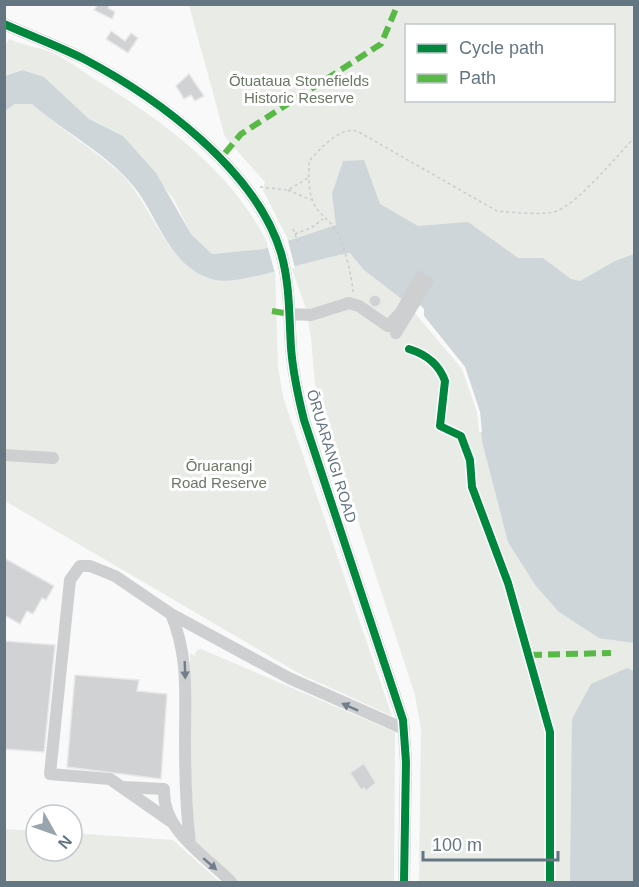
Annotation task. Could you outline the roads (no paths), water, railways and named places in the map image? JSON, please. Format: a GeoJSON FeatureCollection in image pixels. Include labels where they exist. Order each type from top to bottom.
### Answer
{"type":"FeatureCollection","features":[{"type":"Feature","properties":{"kind":"street","name":"ŌRUARANGI ROAD"},"geometry":{"type":"LineString","coordinates":[[4,24],[99,68],[174,119],[208,148],[248,189],[275,235],[287,277],[294,374],[304,420],[405,729],[404,882]]}},
{"type":"Feature","properties":{"kind":"street"},"geometry":{"type":"LineString","coordinates":[[290,314],[311,315],[346,303],[359,306],[392,329],[423,280]]}},
{"type":"Feature","properties":{"kind":"street"},"geometry":{"type":"LineString","coordinates":[[4,455],[53,458]]}},
{"type":"Feature","properties":{"kind":"street"},"geometry":{"type":"LineString","coordinates":[[231,882],[203,858],[173,824],[110,779],[50,774],[70,580],[80,566],[101,569],[171,614],[289,678],[405,729]]}},
{"type":"Feature","properties":{"kind":"street"},"geometry":{"type":"LineString","coordinates":[[171,614],[181,639],[186,667],[186,806],[190,843]]}},
{"type":"Feature","properties":{"kind":"street"},"geometry":{"type":"LineString","coordinates":[[123,787],[164,789],[164,801],[173,824]]}},
{"type":"Feature","properties":{"kind":"park label","name":"Ōtuataua Stonefields Historic Reserve"},"geometry":{"type":"Point","coordinates":[299,88]}},
{"type":"Feature","properties":{"kind":"park label","name":"Ōruarangi Road Reserve"},"geometry":{"type":"Point","coordinates":[219,474]}}]}
